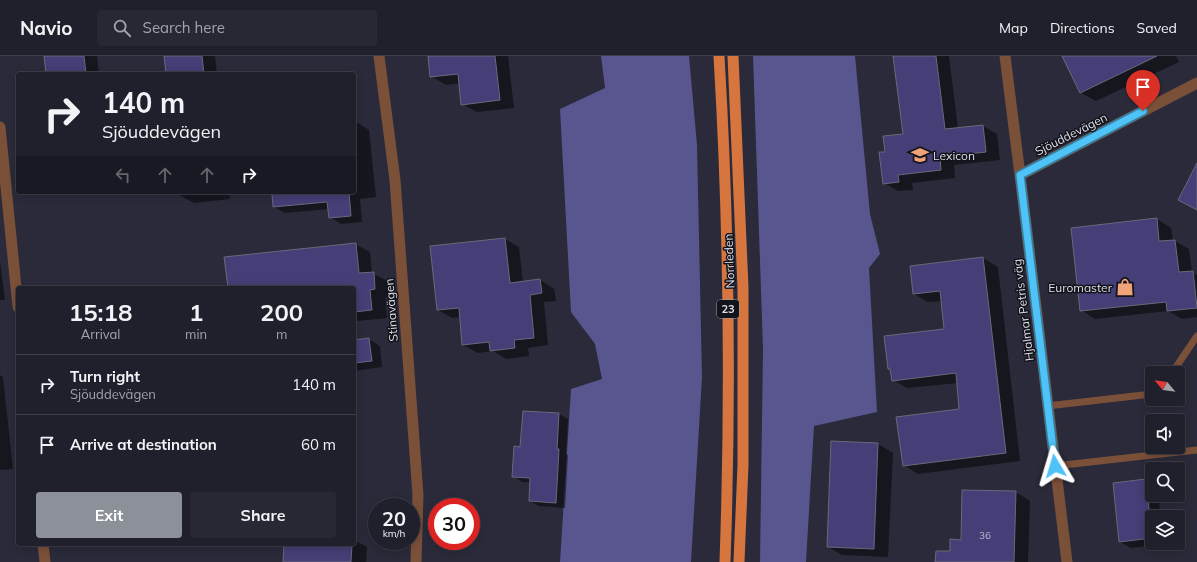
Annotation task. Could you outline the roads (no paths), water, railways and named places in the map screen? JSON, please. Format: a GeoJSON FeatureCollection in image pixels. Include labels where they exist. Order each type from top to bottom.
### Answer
{"type":"FeatureCollection","features":[{"type":"Feature","properties":{"kind":"highway","name":"Norrleden"},"geometry":{"type":"LineString","coordinates":[[720,56],[725,158],[728,288],[728,466],[725,562]]}},
{"type":"Feature","properties":{"kind":"highway","name":"Norrleden"},"geometry":{"type":"LineString","coordinates":[[734,56],[743,288],[743,465],[739,562]]}},
{"type":"Feature","properties":{"kind":"street","name":"Stinavägen"},"geometry":{"type":"LineString","coordinates":[[380,56],[395,180],[418,495],[416,562]]}},
{"type":"Feature","properties":{"kind":"street","name":"Hjalmar Petris väg"},"geometry":{"type":"LineString","coordinates":[[1004,56],[1067,562]]}},
{"type":"Feature","properties":{"kind":"street","name":"Sjöuddevägen"},"geometry":{"type":"LineString","coordinates":[[1020,175],[1197,83]]}},
{"type":"Feature","properties":{"kind":"street"},"geometry":{"type":"LineString","coordinates":[[0,127],[4,209],[16,293]]}},
{"type":"Feature","properties":{"kind":"street"},"geometry":{"type":"LineString","coordinates":[[43,546],[45,562]]}},
{"type":"Feature","properties":{"kind":"lane"},"geometry":{"type":"LineString","coordinates":[[1177,366],[1197,336]]}},
{"type":"Feature","properties":{"kind":"lane"},"geometry":{"type":"LineString","coordinates":[[1047,406],[1145,395]]}},
{"type":"Feature","properties":{"kind":"lane"},"geometry":{"type":"LineString","coordinates":[[1055,466],[1197,450]]}},
{"type":"Feature","properties":{"kind":"place","name":"Lexicon"},"geometry":{"type":"Point","coordinates":[920,155]}},
{"type":"Feature","properties":{"kind":"place","name":"Euromaster"},"geometry":{"type":"Point","coordinates":[1125,287]}}]}
